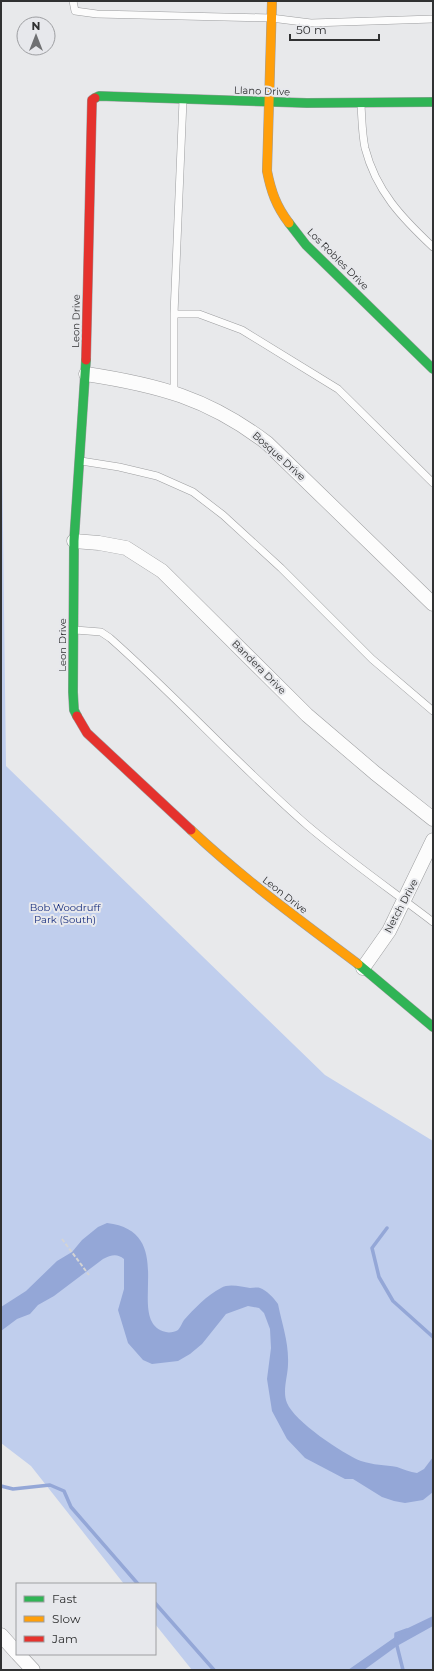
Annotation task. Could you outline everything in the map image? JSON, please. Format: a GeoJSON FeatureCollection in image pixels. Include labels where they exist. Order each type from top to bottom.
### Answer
{"type":"FeatureCollection","features":[{"type":"Feature","properties":{"kind":"street","name":"Los Robles Drive"},"geometry":{"type":"LineString","coordinates":[[272,1],[267,171],[271,192],[280,211],[306,245],[433,369]]}},
{"type":"Feature","properties":{"kind":"street","name":"Llano Drive"},"geometry":{"type":"LineString","coordinates":[[92,100],[99,96],[268,103],[361,104],[433,102]]}},
{"type":"Feature","properties":{"kind":"street","name":"Leon Drive"},"geometry":{"type":"LineString","coordinates":[[92,100],[86,374],[74,541],[74,710],[87,733],[218,854],[267,895],[363,968],[433,1027]]}},
{"type":"Feature","properties":{"kind":"street","name":"Bosque Drive"},"geometry":{"type":"LineString","coordinates":[[86,374],[128,380],[174,392],[210,407],[245,426],[267,443],[433,604]]}},
{"type":"Feature","properties":{"kind":"street","name":"Bandera Drive"},"geometry":{"type":"LineString","coordinates":[[74,541],[99,543],[126,548],[162,570],[307,715],[375,773],[433,819]]}},
{"type":"Feature","properties":{"kind":"street","name":"Netch Drive"},"geometry":{"type":"LineString","coordinates":[[363,968],[389,931],[405,901],[433,840]]}},
{"type":"Feature","properties":{"kind":"street"},"geometry":{"type":"LineString","coordinates":[[1,1635],[16,1651]]}},
{"type":"Feature","properties":{"kind":"street"},"geometry":{"type":"LineString","coordinates":[[20,1655],[32,1670]]}},
{"type":"Feature","properties":{"kind":"lane"},"geometry":{"type":"LineString","coordinates":[[73,1],[75,11],[97,14],[271,18],[311,23],[433,19]]}},
{"type":"Feature","properties":{"kind":"lane"},"geometry":{"type":"LineString","coordinates":[[174,392],[174,314],[184,100]]}},
{"type":"Feature","properties":{"kind":"lane"},"geometry":{"type":"LineString","coordinates":[[361,104],[365,147],[378,184],[400,216],[433,248]]}},
{"type":"Feature","properties":{"kind":"lane"},"geometry":{"type":"LineString","coordinates":[[174,314],[199,314],[242,330],[338,389],[433,483]]}},
{"type":"Feature","properties":{"kind":"lane"},"geometry":{"type":"LineString","coordinates":[[80,461],[119,467],[157,476],[193,492],[223,515],[281,568],[372,659],[433,711]]}},
{"type":"Feature","properties":{"kind":"lane"},"geometry":{"type":"LineString","coordinates":[[74,630],[102,632],[110,638],[266,788],[309,826],[350,860],[433,922]]}},
{"type":"Feature","properties":{"kind":"path"},"geometry":{"type":"LineString","coordinates":[[62,1239],[89,1275]]}},
{"type":"Feature","properties":{"kind":"green space","name":"Bob Woodruff Park (South)"},"geometry":{"type":"Polygon","coordinates":[[[1,371],[6,766],[325,1075],[433,1141],[433,1670],[192,1670],[156,1625],[156,1583],[123,1583],[31,1466],[1,1443],[1,371]]]}},
{"type":"Feature","properties":{"kind":"shaded area"},"geometry":{"type":"Polygon","coordinates":[[[107,1223],[129,1230],[142,1242],[147,1259],[149,1312],[154,1325],[166,1332],[177,1331],[184,1320],[201,1302],[211,1294],[224,1287],[236,1286],[259,1288],[270,1294],[278,1304],[285,1334],[288,1364],[285,1394],[287,1403],[291,1410],[299,1419],[320,1436],[343,1452],[361,1461],[397,1467],[417,1473],[424,1469],[433,1457],[433,1492],[423,1500],[405,1503],[382,1497],[353,1479],[345,1479],[305,1458],[287,1439],[272,1411],[267,1379],[271,1348],[270,1329],[264,1313],[259,1308],[248,1306],[226,1314],[202,1344],[190,1354],[178,1361],[152,1364],[143,1360],[128,1343],[118,1310],[124,1289],[124,1259],[114,1255],[103,1259],[54,1296],[38,1305],[30,1314],[17,1319],[1,1331],[1,1307],[26,1291],[57,1261],[72,1252],[82,1240],[98,1227],[107,1223]]]}},
{"type":"Feature","properties":{"kind":"shaded area"},"geometry":{"type":"Polygon","coordinates":[[[433,1616],[433,1626],[397,1646],[364,1670],[348,1670],[408,1628],[433,1616]]]}},
{"type":"Feature","properties":{"kind":"waterway"},"geometry":{"type":"LineString","coordinates":[[387,1228],[372,1248],[379,1277],[393,1301],[433,1337]]}},
{"type":"Feature","properties":{"kind":"waterway"},"geometry":{"type":"LineString","coordinates":[[1,1486],[13,1489],[50,1485],[64,1491],[71,1507],[137,1583]]}},
{"type":"Feature","properties":{"kind":"waterway"},"geometry":{"type":"LineString","coordinates":[[156,1604],[214,1670]]}},
{"type":"Feature","properties":{"kind":"waterway"},"geometry":{"type":"LineString","coordinates":[[396,1639],[396,1634],[407,1630]]}},
{"type":"Feature","properties":{"kind":"waterway"},"geometry":{"type":"LineString","coordinates":[[396,1642],[403,1670]]}},
{"type":"Feature","properties":{"kind":"traffic: fast"},"geometry":{"type":"LineString","coordinates":[[95,98],[99,96],[307,103],[433,102]]}},
{"type":"Feature","properties":{"kind":"traffic: fast"},"geometry":{"type":"LineString","coordinates":[[289,223],[306,245],[433,369]]}},
{"type":"Feature","properties":{"kind":"traffic: fast"},"geometry":{"type":"LineString","coordinates":[[77,716],[74,710],[73,692],[74,541],[86,360]]}},
{"type":"Feature","properties":{"kind":"traffic: fast"},"geometry":{"type":"LineString","coordinates":[[358,964],[433,1027]]}},
{"type":"Feature","properties":{"kind":"traffic: slow"},"geometry":{"type":"LineString","coordinates":[[272,1],[267,171],[275,198],[289,223]]}},
{"type":"Feature","properties":{"kind":"traffic: slow"},"geometry":{"type":"LineString","coordinates":[[191,830],[252,883],[358,964]]}},
{"type":"Feature","properties":{"kind":"traffic: jam"},"geometry":{"type":"LineString","coordinates":[[86,360],[92,100],[95,98]]}},
{"type":"Feature","properties":{"kind":"traffic: jam"},"geometry":{"type":"LineString","coordinates":[[77,716],[87,733],[191,830]]}}]}
